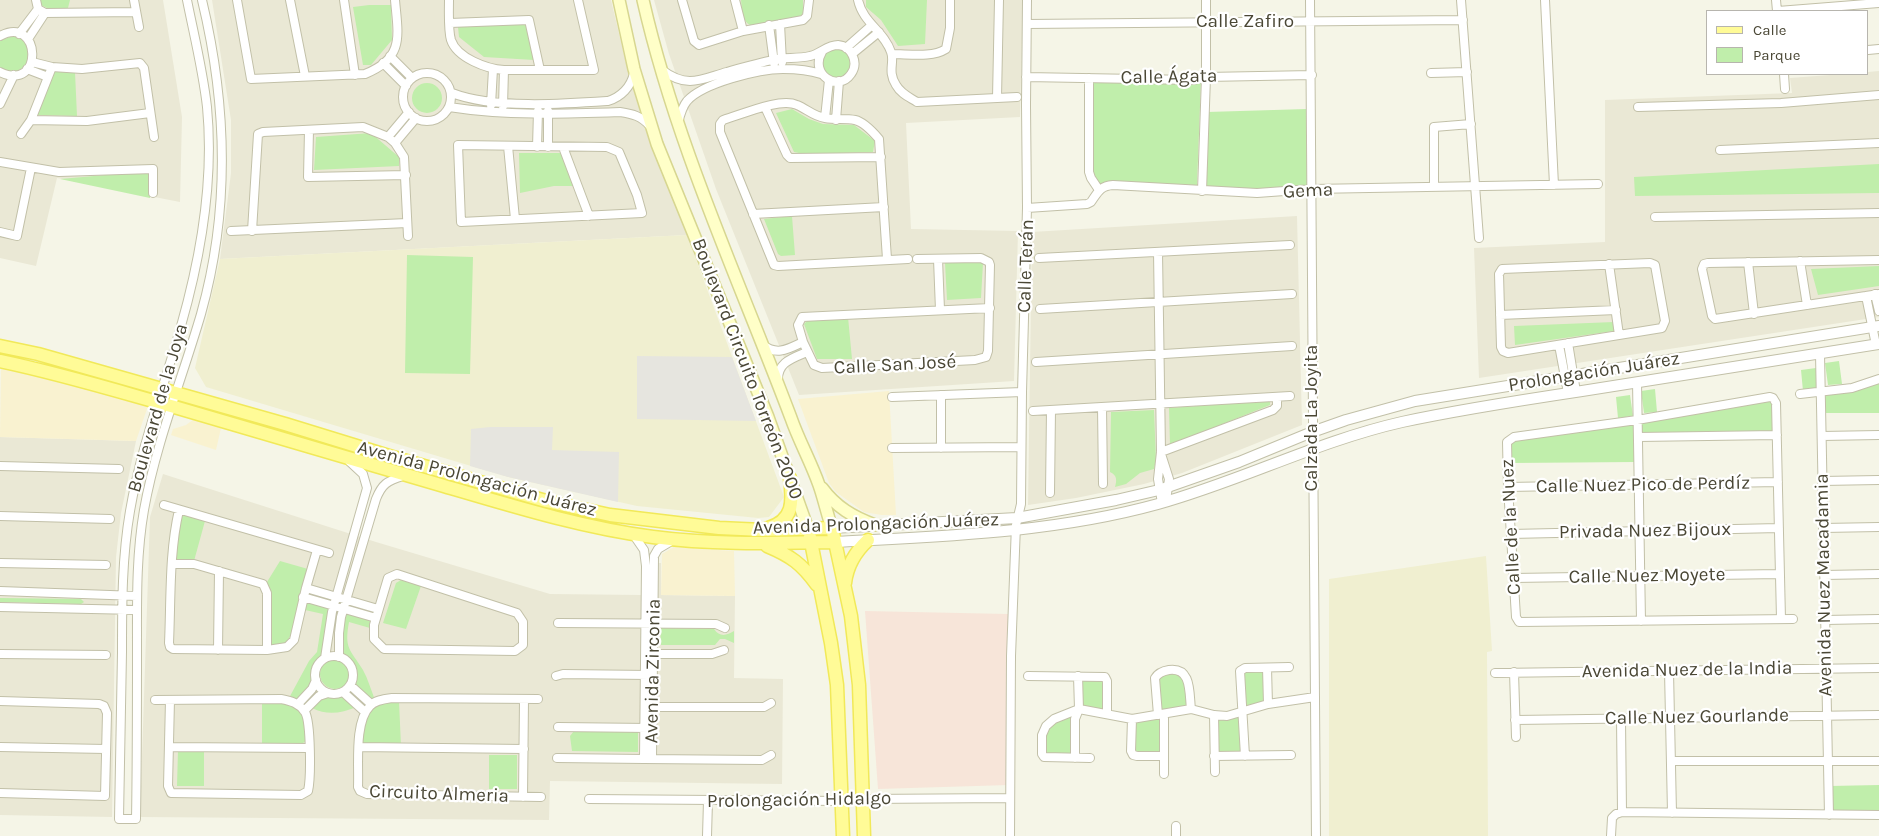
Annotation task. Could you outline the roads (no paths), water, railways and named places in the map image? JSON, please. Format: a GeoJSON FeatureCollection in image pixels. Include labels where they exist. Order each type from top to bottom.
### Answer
{"type":"FeatureCollection","features":[{"type":"Feature","properties":{"kind":"main road","name":"Boulevard Circuito Torreón 2000"},"geometry":{"type":"LineString","coordinates":[[618,0],[634,69],[657,144],[701,220],[763,345],[800,443],[818,484],[832,528],[851,616],[859,684],[864,836]]}},
{"type":"Feature","properties":{"kind":"main road","name":"Boulevard Circuito Torreón 2000"},"geometry":{"type":"LineString","coordinates":[[643,0],[660,69],[678,125],[701,220],[808,529],[831,643],[837,685],[843,836]]}},
{"type":"Feature","properties":{"kind":"main road","name":"Avenida Prolongación Juárez"},"geometry":{"type":"LineString","coordinates":[[0,346],[38,354],[162,389],[546,501],[610,515],[719,528],[763,530],[832,528]]}},
{"type":"Feature","properties":{"kind":"main road","name":"Avenida Prolongación Juárez"},"geometry":{"type":"LineString","coordinates":[[0,361],[41,370],[172,406],[404,475],[567,520],[633,534],[675,539],[762,544],[834,542]]}},
{"type":"Feature","properties":{"kind":"main road"},"geometry":{"type":"LineString","coordinates":[[763,530],[779,524],[790,510],[792,498],[790,478]]}},
{"type":"Feature","properties":{"kind":"main road"},"geometry":{"type":"LineString","coordinates":[[471,494],[476,481]]}},
{"type":"Feature","properties":{"kind":"main road"},"geometry":{"type":"LineString","coordinates":[[818,484],[829,498],[843,510],[858,519],[875,525]]}},
{"type":"Feature","properties":{"kind":"main road"},"geometry":{"type":"LineString","coordinates":[[844,588],[846,572],[859,549],[868,540]]}},
{"type":"Feature","properties":{"kind":"main road"},"geometry":{"type":"LineString","coordinates":[[762,544],[796,560],[820,589]]}},
{"type":"Feature","properties":{"kind":"street"},"geometry":{"type":"LineString","coordinates":[[36,0],[42,11]]}},
{"type":"Feature","properties":{"kind":"street"},"geometry":{"type":"LineString","coordinates":[[134,0],[139,27]]}},
{"type":"Feature","properties":{"kind":"street","name":"Boulevard de la Joya"},"geometry":{"type":"LineString","coordinates":[[187,0],[207,107],[208,166],[199,252],[181,326],[157,402],[130,510],[125,550],[122,609],[119,820],[136,819],[137,596],[144,513],[156,458],[203,304],[216,239],[222,188],[221,118],[216,66],[202,0]]}},
{"type":"Feature","properties":{"kind":"street"},"geometry":{"type":"LineString","coordinates":[[237,0],[252,79],[365,74],[374,70],[396,48],[398,39],[395,0]]}},
{"type":"Feature","properties":{"kind":"street"},"geometry":{"type":"LineString","coordinates":[[290,0],[305,76]]}},
{"type":"Feature","properties":{"kind":"street"},"geometry":{"type":"LineString","coordinates":[[344,0],[355,74]]}},
{"type":"Feature","properties":{"kind":"street"},"geometry":{"type":"LineString","coordinates":[[449,0],[451,40],[457,48],[478,64],[504,70],[594,70],[578,0]]}},
{"type":"Feature","properties":{"kind":"street"},"geometry":{"type":"LineString","coordinates":[[682,0],[694,41],[696,44],[701,45],[743,31],[803,20],[807,16],[809,0]]}},
{"type":"Feature","properties":{"kind":"street"},"geometry":{"type":"LineString","coordinates":[[735,0],[743,31]]}},
{"type":"Feature","properties":{"kind":"street"},"geometry":{"type":"LineString","coordinates":[[858,0],[860,9],[879,32],[892,54],[890,68],[893,80],[904,94],[917,102],[1017,98]]}},
{"type":"Feature","properties":{"kind":"street"},"geometry":{"type":"LineString","coordinates":[[892,54],[931,54],[946,49],[950,28],[950,0]]}},
{"type":"Feature","properties":{"kind":"street"},"geometry":{"type":"LineString","coordinates":[[997,98],[999,0]]}},
{"type":"Feature","properties":{"kind":"street","name":"Calle Terán"},"geometry":{"type":"LineString","coordinates":[[1010,798],[1012,648],[1016,531],[1021,504],[1022,392],[1028,208],[1026,77],[1028,0]]}},
{"type":"Feature","properties":{"kind":"street"},"geometry":{"type":"LineString","coordinates":[[1202,191],[1206,77],[1206,0]]}},
{"type":"Feature","properties":{"kind":"street","name":"Calzada La Joyita"},"geometry":{"type":"LineString","coordinates":[[1310,0],[1316,836]]}},
{"type":"Feature","properties":{"kind":"street"},"geometry":{"type":"LineString","coordinates":[[1461,0],[1479,238]]}},
{"type":"Feature","properties":{"kind":"street"},"geometry":{"type":"LineString","coordinates":[[1545,0],[1554,185]]}},
{"type":"Feature","properties":{"kind":"street"},"geometry":{"type":"LineString","coordinates":[[1791,10],[1879,3]]}},
{"type":"Feature","properties":{"kind":"street"},"geometry":{"type":"LineString","coordinates":[[28,39],[42,11]]}},
{"type":"Feature","properties":{"kind":"street"},"geometry":{"type":"LineString","coordinates":[[19,34],[42,11],[136,12]]}},
{"type":"Feature","properties":{"kind":"street"},"geometry":{"type":"LineString","coordinates":[[450,23],[529,20],[540,70]]}},
{"type":"Feature","properties":{"kind":"street","name":"Calle Zafiro"},"geometry":{"type":"LineString","coordinates":[[1027,24],[1463,20]]}},
{"type":"Feature","properties":{"kind":"street"},"geometry":{"type":"LineString","coordinates":[[779,69],[780,24]]}},
{"type":"Feature","properties":{"kind":"street"},"geometry":{"type":"LineString","coordinates":[[769,25],[778,59]]}},
{"type":"Feature","properties":{"kind":"street"},"geometry":{"type":"LineString","coordinates":[[846,48],[872,25]]}},
{"type":"Feature","properties":{"kind":"street"},"geometry":{"type":"LineString","coordinates":[[852,54],[879,32]]}},
{"type":"Feature","properties":{"kind":"street"},"geometry":{"type":"LineString","coordinates":[[0,36],[10,33],[19,34],[28,39],[34,52],[30,65]]}},
{"type":"Feature","properties":{"kind":"street"},"geometry":{"type":"LineString","coordinates":[[660,69],[681,80],[698,80],[778,59],[809,56],[833,46],[846,48],[852,54],[854,64],[851,74],[838,81],[829,80],[821,74],[802,70],[779,69],[734,79],[701,91],[687,101],[679,116],[678,125]]}},
{"type":"Feature","properties":{"kind":"street"},"geometry":{"type":"LineString","coordinates":[[821,74],[818,66],[822,52]]}},
{"type":"Feature","properties":{"kind":"street"},"geometry":{"type":"LineString","coordinates":[[390,56],[412,78]]}},
{"type":"Feature","properties":{"kind":"street"},"geometry":{"type":"LineString","coordinates":[[0,104],[14,75],[30,65],[94,69],[140,63],[144,68],[154,137]]}},
{"type":"Feature","properties":{"kind":"street"},"geometry":{"type":"LineString","coordinates":[[383,63],[406,86]]}},
{"type":"Feature","properties":{"kind":"street"},"geometry":{"type":"LineString","coordinates":[[30,65],[48,77]]}},
{"type":"Feature","properties":{"kind":"street"},"geometry":{"type":"LineString","coordinates":[[21,134],[31,120],[52,67]]}},
{"type":"Feature","properties":{"kind":"street"},"geometry":{"type":"LineString","coordinates":[[490,112],[493,69]]}},
{"type":"Feature","properties":{"kind":"street"},"geometry":{"type":"LineString","coordinates":[[452,94],[469,99],[538,104],[608,101],[617,98],[626,90],[632,80],[634,69]]}},
{"type":"Feature","properties":{"kind":"street"},"geometry":{"type":"LineString","coordinates":[[502,113],[504,70]]}},
{"type":"Feature","properties":{"kind":"street"},"geometry":{"type":"LineString","coordinates":[[0,72],[14,75]]}},
{"type":"Feature","properties":{"kind":"street"},"geometry":{"type":"LineString","coordinates":[[1431,73],[1467,72]]}},
{"type":"Feature","properties":{"kind":"street"},"geometry":{"type":"LineString","coordinates":[[421,73],[436,74],[445,80],[452,94],[446,112],[437,119],[427,121],[416,118],[409,112],[403,99],[406,86],[412,78],[421,73]]}},
{"type":"Feature","properties":{"kind":"street","name":"Calle Ágata"},"geometry":{"type":"LineString","coordinates":[[1026,77],[1194,80],[1206,77],[1312,75]]}},
{"type":"Feature","properties":{"kind":"street"},"geometry":{"type":"LineString","coordinates":[[1784,75],[1785,89]]}},
{"type":"Feature","properties":{"kind":"street"},"geometry":{"type":"LineString","coordinates":[[1089,78],[1090,172],[1091,178],[1099,190]]}},
{"type":"Feature","properties":{"kind":"street"},"geometry":{"type":"LineString","coordinates":[[825,118],[829,80]]}},
{"type":"Feature","properties":{"kind":"street"},"geometry":{"type":"LineString","coordinates":[[836,120],[838,81]]}},
{"type":"Feature","properties":{"kind":"street"},"geometry":{"type":"LineString","coordinates":[[1638,108],[1781,103],[1879,95]]}},
{"type":"Feature","properties":{"kind":"street"},"geometry":{"type":"LineString","coordinates":[[887,259],[879,139],[870,130],[854,120],[836,120],[812,115],[797,105],[790,103],[765,107],[723,120],[719,126],[720,132],[772,263],[778,266],[908,259]]}},
{"type":"Feature","properties":{"kind":"street"},"geometry":{"type":"LineString","coordinates":[[537,147],[538,104]]}},
{"type":"Feature","properties":{"kind":"street"},"geometry":{"type":"LineString","coordinates":[[548,104],[548,147]]}},
{"type":"Feature","properties":{"kind":"street"},"geometry":{"type":"LineString","coordinates":[[449,107],[502,113],[548,115],[620,112],[643,118],[652,128]]}},
{"type":"Feature","properties":{"kind":"street"},"geometry":{"type":"LineString","coordinates":[[765,107],[790,158],[881,157]]}},
{"type":"Feature","properties":{"kind":"street"},"geometry":{"type":"LineString","coordinates":[[388,137],[409,112]]}},
{"type":"Feature","properties":{"kind":"street"},"geometry":{"type":"LineString","coordinates":[[31,120],[87,121],[150,113]]}},
{"type":"Feature","properties":{"kind":"street"},"geometry":{"type":"LineString","coordinates":[[395,143],[416,118]]}},
{"type":"Feature","properties":{"kind":"street"},"geometry":{"type":"LineString","coordinates":[[1434,187],[1434,128],[1470,124]]}},
{"type":"Feature","properties":{"kind":"street"},"geometry":{"type":"LineString","coordinates":[[252,230],[258,134],[363,127],[388,137],[395,143],[404,157],[408,236]]}},
{"type":"Feature","properties":{"kind":"street"},"geometry":{"type":"LineString","coordinates":[[309,130],[308,177],[406,175]]}},
{"type":"Feature","properties":{"kind":"street"},"geometry":{"type":"LineString","coordinates":[[1720,150],[1879,143]]}},
{"type":"Feature","properties":{"kind":"street"},"geometry":{"type":"LineString","coordinates":[[458,146],[508,146],[607,147],[619,152],[637,195],[642,213],[462,222],[458,146]]}},
{"type":"Feature","properties":{"kind":"street"},"geometry":{"type":"LineString","coordinates":[[508,146],[515,219]]}},
{"type":"Feature","properties":{"kind":"street"},"geometry":{"type":"LineString","coordinates":[[563,148],[589,216]]}},
{"type":"Feature","properties":{"kind":"street"},"geometry":{"type":"LineString","coordinates":[[0,162],[59,172],[153,170],[153,193]]}},
{"type":"Feature","properties":{"kind":"street"},"geometry":{"type":"LineString","coordinates":[[0,232],[17,236],[31,168]]}},
{"type":"Feature","properties":{"kind":"street","name":"Gema"},"geometry":{"type":"LineString","coordinates":[[1028,208],[1087,204],[1092,202],[1099,190],[1105,186],[1113,185],[1257,193],[1312,189],[1598,184]]}},
{"type":"Feature","properties":{"kind":"street"},"geometry":{"type":"LineString","coordinates":[[753,214],[884,207]]}},
{"type":"Feature","properties":{"kind":"street"},"geometry":{"type":"LineString","coordinates":[[1655,218],[1879,213]]}},
{"type":"Feature","properties":{"kind":"street"},"geometry":{"type":"LineString","coordinates":[[231,232],[407,223]]}},
{"type":"Feature","properties":{"kind":"street"},"geometry":{"type":"LineString","coordinates":[[1040,258],[1290,245]]}},
{"type":"Feature","properties":{"kind":"street"},"geometry":{"type":"LineString","coordinates":[[1158,252],[1161,452],[1159,490],[1164,502]]}},
{"type":"Feature","properties":{"kind":"street","name":"Calle San José"},"geometry":{"type":"LineString","coordinates":[[938,259],[981,258],[987,260],[990,265],[990,308],[988,351],[986,357],[982,359],[822,368],[814,365],[803,342],[798,325],[802,317],[990,308]]}},
{"type":"Feature","properties":{"kind":"street"},"geometry":{"type":"LineString","coordinates":[[917,259],[938,259],[940,310]]}},
{"type":"Feature","properties":{"kind":"street"},"geometry":{"type":"LineString","coordinates":[[1879,260],[1708,262],[1704,264],[1702,269],[1714,318],[1718,319],[1877,294],[1879,311]]}},
{"type":"Feature","properties":{"kind":"street"},"geometry":{"type":"LineString","coordinates":[[1800,261],[1807,305]]}},
{"type":"Feature","properties":{"kind":"street"},"geometry":{"type":"LineString","coordinates":[[1748,262],[1754,314]]}},
{"type":"Feature","properties":{"kind":"street"},"geometry":{"type":"LineString","coordinates":[[1650,263],[1655,265],[1665,321],[1663,326],[1659,329],[1619,336],[1505,353],[1501,347],[1498,274],[1502,269],[1609,264],[1650,263]]}},
{"type":"Feature","properties":{"kind":"street"},"geometry":{"type":"LineString","coordinates":[[1609,264],[1619,336]]}},
{"type":"Feature","properties":{"kind":"street"},"geometry":{"type":"LineString","coordinates":[[1040,309],[1292,294]]}},
{"type":"Feature","properties":{"kind":"street"},"geometry":{"type":"LineString","coordinates":[[1866,296],[1876,327],[1878,344]]}},
{"type":"Feature","properties":{"kind":"street"},"geometry":{"type":"LineString","coordinates":[[1500,315],[1616,310]]}},
{"type":"Feature","properties":{"kind":"street","name":"Prolongación Juárez"},"geometry":{"type":"LineString","coordinates":[[1312,432],[1346,420],[1415,401],[1876,327]]}},
{"type":"Feature","properties":{"kind":"street"},"geometry":{"type":"LineString","coordinates":[[763,345],[768,349],[782,352],[803,342]]}},
{"type":"Feature","properties":{"kind":"street"},"geometry":{"type":"LineString","coordinates":[[1568,344],[1572,392]]}},
{"type":"Feature","properties":{"kind":"street","name":"Prolongación Juárez"},"geometry":{"type":"LineString","coordinates":[[1312,449],[1401,422],[1572,392],[1878,344]]}},
{"type":"Feature","properties":{"kind":"street"},"geometry":{"type":"LineString","coordinates":[[1559,345],[1570,376]]}},
{"type":"Feature","properties":{"kind":"street"},"geometry":{"type":"LineString","coordinates":[[1036,362],[1292,346]]}},
{"type":"Feature","properties":{"kind":"street"},"geometry":{"type":"LineString","coordinates":[[778,383],[780,367],[785,362],[808,352]]}},
{"type":"Feature","properties":{"kind":"street","name":"Avenida Nuez Macadamia"},"geometry":{"type":"LineString","coordinates":[[1820,354],[1829,815]]}},
{"type":"Feature","properties":{"kind":"street"},"geometry":{"type":"LineString","coordinates":[[1800,394],[1852,388],[1879,379]]}},
{"type":"Feature","properties":{"kind":"street"},"geometry":{"type":"LineString","coordinates":[[1637,382],[1641,621]]}},
{"type":"Feature","properties":{"kind":"street","name":"Calle San José"},"geometry":{"type":"LineString","coordinates":[[892,397],[1022,392]]}},
{"type":"Feature","properties":{"kind":"street"},"geometry":{"type":"LineString","coordinates":[[941,395],[941,448]]}},
{"type":"Feature","properties":{"kind":"street"},"geometry":{"type":"LineString","coordinates":[[1033,411],[1290,396]]}},
{"type":"Feature","properties":{"kind":"street"},"geometry":{"type":"LineString","coordinates":[[1161,452],[1273,410],[1276,406],[1277,397]]}},
{"type":"Feature","properties":{"kind":"street","name":"Calle de la Nuez"},"geometry":{"type":"LineString","coordinates":[[1777,435],[1776,403],[1772,398],[1511,438],[1506,445],[1516,617],[1521,623],[1793,619]]}},
{"type":"Feature","properties":{"kind":"street"},"geometry":{"type":"LineString","coordinates":[[1102,407],[1102,484]]}},
{"type":"Feature","properties":{"kind":"street"},"geometry":{"type":"LineString","coordinates":[[1050,493],[1051,410]]}},
{"type":"Feature","properties":{"kind":"street","name":"Avenida Prolongación Juárez"},"geometry":{"type":"LineString","coordinates":[[832,528],[1017,518],[1088,506],[1159,490],[1239,462],[1312,432]]}},
{"type":"Feature","properties":{"kind":"street"},"geometry":{"type":"LineString","coordinates":[[1638,437],[1777,435],[1782,619]]}},
{"type":"Feature","properties":{"kind":"street"},"geometry":{"type":"LineString","coordinates":[[1822,436],[1879,436]]}},
{"type":"Feature","properties":{"kind":"street"},"geometry":{"type":"LineString","coordinates":[[892,448],[1021,448]]}},
{"type":"Feature","properties":{"kind":"street","name":"Avenida Prolongación Juárez"},"geometry":{"type":"LineString","coordinates":[[834,542],[1016,531],[1117,514],[1164,502],[1219,484],[1312,449]]}},
{"type":"Feature","properties":{"kind":"street"},"geometry":{"type":"LineString","coordinates":[[1161,452],[1170,486],[1164,502]]}},
{"type":"Feature","properties":{"kind":"street"},"geometry":{"type":"LineString","coordinates":[[325,658],[336,597],[366,488],[362,474],[342,455]]}},
{"type":"Feature","properties":{"kind":"street"},"geometry":{"type":"LineString","coordinates":[[0,466],[119,469]]}},
{"type":"Feature","properties":{"kind":"street"},"geometry":{"type":"LineString","coordinates":[[339,656],[339,633],[343,609],[380,488],[392,479],[404,475]]}},
{"type":"Feature","properties":{"kind":"street"},"geometry":{"type":"LineString","coordinates":[[1822,481],[1879,480]]}},
{"type":"Feature","properties":{"kind":"street","name":"Calle Nuez Pico de Perdíz"},"geometry":{"type":"LineString","coordinates":[[1508,487],[1778,482]]}},
{"type":"Feature","properties":{"kind":"street"},"geometry":{"type":"LineString","coordinates":[[164,505],[329,553]]}},
{"type":"Feature","properties":{"kind":"street"},"geometry":{"type":"LineString","coordinates":[[179,510],[173,544],[172,564],[169,645],[173,649],[267,650],[281,649],[291,644],[294,640],[303,597],[317,550]]}},
{"type":"Feature","properties":{"kind":"street"},"geometry":{"type":"LineString","coordinates":[[0,516],[110,518]]}},
{"type":"Feature","properties":{"kind":"street"},"geometry":{"type":"LineString","coordinates":[[1823,528],[1879,527]]}},
{"type":"Feature","properties":{"kind":"street","name":"Privada Nuez Bijoux"},"geometry":{"type":"LineString","coordinates":[[1511,534],[1779,528]]}},
{"type":"Feature","properties":{"kind":"street","name":"Avenida Zirconia"},"geometry":{"type":"LineString","coordinates":[[633,534],[642,546],[645,557],[650,623]]}},
{"type":"Feature","properties":{"kind":"street","name":"Avenida Zirconia"},"geometry":{"type":"LineString","coordinates":[[648,758],[649,654],[654,556],[662,545],[675,539]]}},
{"type":"Feature","properties":{"kind":"street"},"geometry":{"type":"LineString","coordinates":[[0,563],[106,565]]}},
{"type":"Feature","properties":{"kind":"street"},"geometry":{"type":"LineString","coordinates":[[172,564],[194,564],[260,582],[265,586],[267,593],[267,650]]}},
{"type":"Feature","properties":{"kind":"street"},"geometry":{"type":"LineString","coordinates":[[218,650],[219,571]]}},
{"type":"Feature","properties":{"kind":"street"},"geometry":{"type":"LineString","coordinates":[[394,574],[401,575],[517,613],[523,622],[524,644],[521,648],[514,651],[384,649],[374,639],[376,618],[388,578],[394,574]]}},
{"type":"Feature","properties":{"kind":"street","name":"Calle Nuez Moyete"},"geometry":{"type":"LineString","coordinates":[[1513,578],[1780,574]]}},
{"type":"Feature","properties":{"kind":"street"},"geometry":{"type":"LineString","coordinates":[[1824,575],[1879,574]]}},
{"type":"Feature","properties":{"kind":"street"},"geometry":{"type":"LineString","coordinates":[[306,588],[378,609]]}},
{"type":"Feature","properties":{"kind":"street"},"geometry":{"type":"LineString","coordinates":[[0,591],[137,596]]}},
{"type":"Feature","properties":{"kind":"street"},"geometry":{"type":"LineString","coordinates":[[89,609],[90,594]]}},
{"type":"Feature","properties":{"kind":"street"},"geometry":{"type":"LineString","coordinates":[[303,597],[376,618]]}},
{"type":"Feature","properties":{"kind":"street"},"geometry":{"type":"LineString","coordinates":[[0,607],[137,610]]}},
{"type":"Feature","properties":{"kind":"street"},"geometry":{"type":"LineString","coordinates":[[1825,620],[1879,619]]}},
{"type":"Feature","properties":{"kind":"street"},"geometry":{"type":"LineString","coordinates":[[558,623],[716,624],[725,628]]}},
{"type":"Feature","properties":{"kind":"street"},"geometry":{"type":"LineString","coordinates":[[649,654],[712,654],[724,650]]}},
{"type":"Feature","properties":{"kind":"street"},"geometry":{"type":"LineString","coordinates":[[0,654],[106,655]]}},
{"type":"Feature","properties":{"kind":"street"},"geometry":{"type":"LineString","coordinates":[[298,704],[312,689],[316,680],[316,668],[325,658],[339,656],[347,661],[352,668],[353,677],[350,685],[343,692],[319,696],[304,711]]}},
{"type":"Feature","properties":{"kind":"street"},"geometry":{"type":"LineString","coordinates":[[1267,668],[1268,704]]}},
{"type":"Feature","properties":{"kind":"street"},"geometry":{"type":"LineString","coordinates":[[1245,756],[1241,669],[1289,668]]}},
{"type":"Feature","properties":{"kind":"street","name":"Avenida Nuez de la India"},"geometry":{"type":"LineString","coordinates":[[1496,673],[1879,668]]}},
{"type":"Feature","properties":{"kind":"street"},"geometry":{"type":"LineString","coordinates":[[1164,774],[1161,714],[1155,678],[1157,674],[1166,671],[1179,671],[1188,678],[1191,709]]}},
{"type":"Feature","properties":{"kind":"street"},"geometry":{"type":"LineString","coordinates":[[1669,671],[1672,813]]}},
{"type":"Feature","properties":{"kind":"street"},"geometry":{"type":"LineString","coordinates":[[1514,672],[1516,737]]}},
{"type":"Feature","properties":{"kind":"street"},"geometry":{"type":"LineString","coordinates":[[556,676],[563,674],[649,675]]}},
{"type":"Feature","properties":{"kind":"street"},"geometry":{"type":"LineString","coordinates":[[1028,676],[1103,676],[1107,681],[1107,714]]}},
{"type":"Feature","properties":{"kind":"street"},"geometry":{"type":"LineString","coordinates":[[1075,758],[1074,719],[1079,709],[1078,676]]}},
{"type":"Feature","properties":{"kind":"street"},"geometry":{"type":"LineString","coordinates":[[316,680],[320,688],[328,693]]}},
{"type":"Feature","properties":{"kind":"street"},"geometry":{"type":"LineString","coordinates":[[350,685],[371,704],[392,698],[538,699]]}},
{"type":"Feature","properties":{"kind":"street"},"geometry":{"type":"LineString","coordinates":[[343,692],[365,712]]}},
{"type":"Feature","properties":{"kind":"street"},"geometry":{"type":"LineString","coordinates":[[1090,758],[1044,757],[1042,754],[1042,735],[1046,726],[1054,719],[1079,709],[1132,719],[1191,709],[1214,715],[1233,716],[1268,704],[1315,698]]}},
{"type":"Feature","properties":{"kind":"street"},"geometry":{"type":"LineString","coordinates":[[155,700],[281,699],[298,704],[304,711],[309,724],[308,791],[301,795],[281,795],[174,794],[169,791],[170,700]]}},
{"type":"Feature","properties":{"kind":"street","name":"Circuito Almeria"},"geometry":{"type":"LineString","coordinates":[[523,797],[524,699]]}},
{"type":"Feature","properties":{"kind":"street"},"geometry":{"type":"LineString","coordinates":[[0,701],[102,705],[107,713],[105,796],[0,793]]}},
{"type":"Feature","properties":{"kind":"street"},"geometry":{"type":"LineString","coordinates":[[649,707],[764,707],[771,703]]}},
{"type":"Feature","properties":{"kind":"street","name":"Circuito Almeria"},"geometry":{"type":"LineString","coordinates":[[371,704],[361,722],[358,787],[362,793],[541,797]]}},
{"type":"Feature","properties":{"kind":"street","name":"Calle Nuez Gourlande"},"geometry":{"type":"LineString","coordinates":[[1515,720],[1879,714]]}},
{"type":"Feature","properties":{"kind":"street"},"geometry":{"type":"LineString","coordinates":[[1214,715],[1218,756],[1215,772]]}},
{"type":"Feature","properties":{"kind":"street"},"geometry":{"type":"LineString","coordinates":[[1621,718],[1622,812]]}},
{"type":"Feature","properties":{"kind":"street"},"geometry":{"type":"LineString","coordinates":[[1132,719],[1131,751],[1133,755],[1164,756]]}},
{"type":"Feature","properties":{"kind":"street"},"geometry":{"type":"LineString","coordinates":[[558,727],[648,728]]}},
{"type":"Feature","properties":{"kind":"street"},"geometry":{"type":"LineString","coordinates":[[0,747],[106,749]]}},
{"type":"Feature","properties":{"kind":"street"},"geometry":{"type":"LineString","coordinates":[[169,747],[309,748]]}},
{"type":"Feature","properties":{"kind":"street"},"geometry":{"type":"LineString","coordinates":[[359,748],[524,749]]}},
{"type":"Feature","properties":{"kind":"street"},"geometry":{"type":"LineString","coordinates":[[557,758],[762,760],[771,755]]}},
{"type":"Feature","properties":{"kind":"street"},"geometry":{"type":"LineString","coordinates":[[1218,756],[1291,755]]}},
{"type":"Feature","properties":{"kind":"street"},"geometry":{"type":"LineString","coordinates":[[1671,761],[1879,761]]}},
{"type":"Feature","properties":{"kind":"street","name":"Prolongación Hidalgo"},"geometry":{"type":"LineString","coordinates":[[589,799],[842,802],[864,798],[1010,798]]}},
{"type":"Feature","properties":{"kind":"street"},"geometry":{"type":"LineString","coordinates":[[1010,798],[1010,836]]}},
{"type":"Feature","properties":{"kind":"street"},"geometry":{"type":"LineString","coordinates":[[707,836],[708,801]]}},
{"type":"Feature","properties":{"kind":"street"},"geometry":{"type":"LineString","coordinates":[[1611,836],[1612,818],[1614,815],[1622,812],[1879,815]]}},
{"type":"Feature","properties":{"kind":"street"},"geometry":{"type":"LineString","coordinates":[[1176,826],[1176,836]]}}]}
